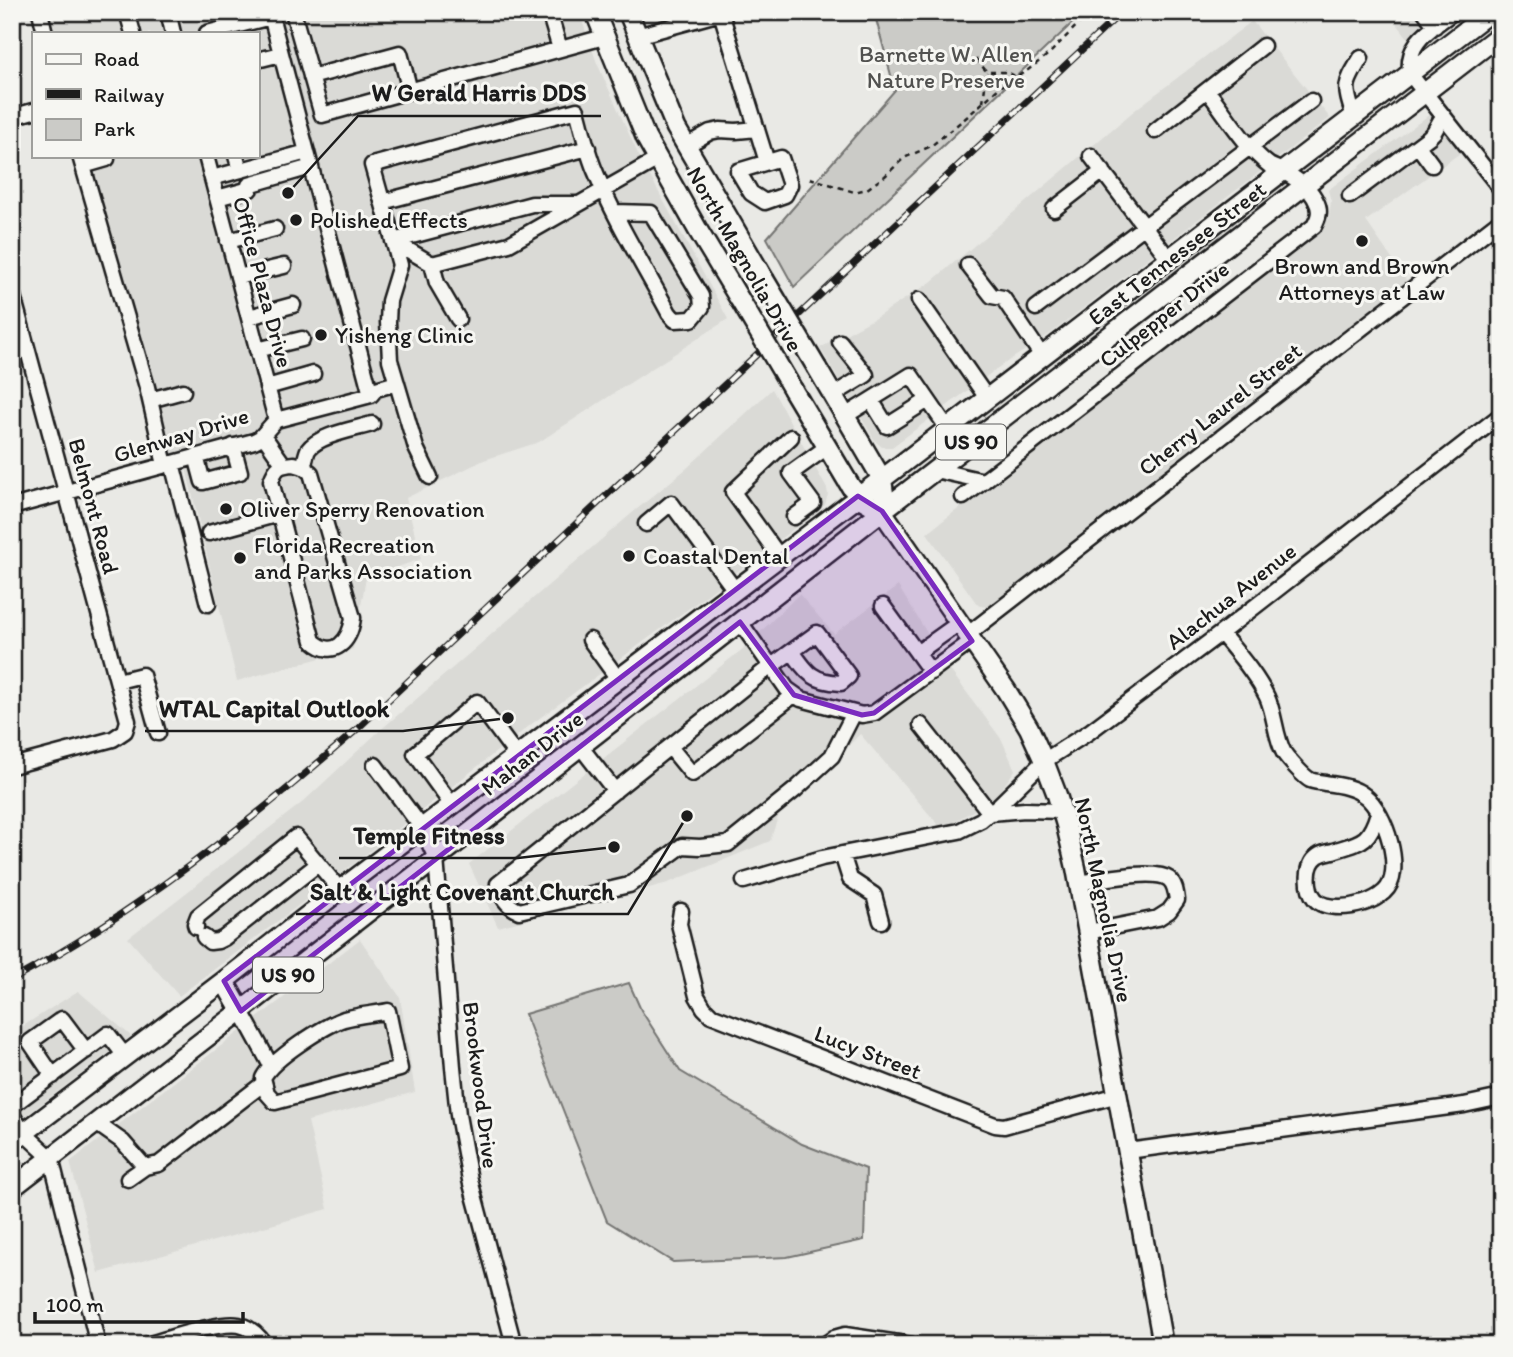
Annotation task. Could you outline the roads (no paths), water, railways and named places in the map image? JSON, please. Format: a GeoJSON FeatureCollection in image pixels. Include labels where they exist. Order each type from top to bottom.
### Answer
{"type":"FeatureCollection","features":[{"type":"Feature","properties":{"kind":"main road","name":"North Magnolia Drive"},"geometry":{"type":"LineString","coordinates":[[595,12],[646,138],[827,447],[858,496],[882,511],[1014,703],[1044,761],[1062,811],[1079,883],[1163,1345]]}},
{"type":"Feature","properties":{"kind":"main road","name":"North Magnolia Drive"},"geometry":{"type":"LineString","coordinates":[[628,12],[676,128],[881,479],[884,494],[882,511]]}},
{"type":"Feature","properties":{"kind":"main road","name":"East Tennessee Street"},"geometry":{"type":"LineString","coordinates":[[881,479],[1490,12]]}},
{"type":"Feature","properties":{"kind":"main road","name":"East Tennessee Street"},"geometry":{"type":"LineString","coordinates":[[882,511],[1501,34]]}},
{"type":"Feature","properties":{"kind":"main road"},"geometry":{"type":"LineString","coordinates":[[658,159],[686,146]]}},
{"type":"Feature","properties":{"kind":"main road"},"geometry":{"type":"LineString","coordinates":[[1161,297],[1170,268],[1169,259]]}},
{"type":"Feature","properties":{"kind":"main road","name":"Mahan Drive"},"geometry":{"type":"LineString","coordinates":[[18,1138],[881,479]]}},
{"type":"Feature","properties":{"kind":"main road","name":"Mahan Drive"},"geometry":{"type":"LineString","coordinates":[[12,1188],[882,511]]}},
{"type":"Feature","properties":{"kind":"main road"},"geometry":{"type":"LineString","coordinates":[[562,722],[580,746]]}},
{"type":"Feature","properties":{"kind":"main road"},"geometry":{"type":"LineString","coordinates":[[224,981],[241,1012]]}},
{"type":"Feature","properties":{"kind":"street"},"geometry":{"type":"LineString","coordinates":[[40,12],[46,32]]}},
{"type":"Feature","properties":{"kind":"street"},"geometry":{"type":"LineString","coordinates":[[127,12],[133,32]]}},
{"type":"Feature","properties":{"kind":"street"},"geometry":{"type":"LineString","coordinates":[[168,12],[173,32]]}},
{"type":"Feature","properties":{"kind":"street"},"geometry":{"type":"LineString","coordinates":[[293,12],[322,115],[604,37]]}},
{"type":"Feature","properties":{"kind":"street"},"geometry":{"type":"LineString","coordinates":[[549,12],[560,49]]}},
{"type":"Feature","properties":{"kind":"street"},"geometry":{"type":"LineString","coordinates":[[1425,12],[1435,26]]}},
{"type":"Feature","properties":{"kind":"street"},"geometry":{"type":"LineString","coordinates":[[1453,12],[1414,46],[1409,62],[1410,74],[1501,189]]}},
{"type":"Feature","properties":{"kind":"street"},"geometry":{"type":"LineString","coordinates":[[637,36],[722,13],[767,162]]}},
{"type":"Feature","properties":{"kind":"street"},"geometry":{"type":"LineString","coordinates":[[210,32],[271,14],[371,395]]}},
{"type":"Feature","properties":{"kind":"street"},"geometry":{"type":"LineString","coordinates":[[1155,131],[1263,46]]}},
{"type":"Feature","properties":{"kind":"street"},"geometry":{"type":"LineString","coordinates":[[311,76],[400,53],[410,91]]}},
{"type":"Feature","properties":{"kind":"street"},"geometry":{"type":"LineString","coordinates":[[259,60],[281,54]]}},
{"type":"Feature","properties":{"kind":"street"},"geometry":{"type":"LineString","coordinates":[[1354,117],[1347,93],[1347,82],[1361,58]]}},
{"type":"Feature","properties":{"kind":"street","name":"Culpepper Drive"},"geometry":{"type":"LineString","coordinates":[[963,497],[1311,229],[1319,218],[1317,201],[1312,194],[1283,171],[1271,166],[1251,146],[1207,90]]}},
{"type":"Feature","properties":{"kind":"street"},"geometry":{"type":"LineString","coordinates":[[1036,308],[1311,101]]}},
{"type":"Feature","properties":{"kind":"street"},"geometry":{"type":"LineString","coordinates":[[430,477],[416,448],[390,360],[389,301],[400,265],[372,166],[577,110],[594,170],[615,212],[669,313],[676,320],[692,319],[702,307],[701,296],[651,213],[615,212]]}},
{"type":"Feature","properties":{"kind":"street"},"geometry":{"type":"LineString","coordinates":[[12,117],[32,111]]}},
{"type":"Feature","properties":{"kind":"street"},"geometry":{"type":"LineString","coordinates":[[1350,196],[1418,146],[1434,132],[1443,116]]}},
{"type":"Feature","properties":{"kind":"street"},"geometry":{"type":"LineString","coordinates":[[686,146],[710,132],[757,129]]}},
{"type":"Feature","properties":{"kind":"street"},"geometry":{"type":"LineString","coordinates":[[1418,146],[1432,165]]}},
{"type":"Feature","properties":{"kind":"street"},"geometry":{"type":"LineString","coordinates":[[382,202],[588,148]]}},
{"type":"Feature","properties":{"kind":"street"},"geometry":{"type":"LineString","coordinates":[[212,178],[238,163],[307,152]]}},
{"type":"Feature","properties":{"kind":"street"},"geometry":{"type":"LineString","coordinates":[[1091,156],[1169,259]]}},
{"type":"Feature","properties":{"kind":"street","name":"Office Plaza Drive"},"geometry":{"type":"LineString","coordinates":[[207,158],[276,420]]}},
{"type":"Feature","properties":{"kind":"street"},"geometry":{"type":"LineString","coordinates":[[107,159],[82,161],[208,604]]}},
{"type":"Feature","properties":{"kind":"street"},"geometry":{"type":"LineString","coordinates":[[432,264],[509,244],[658,159]]}},
{"type":"Feature","properties":{"kind":"street"},"geometry":{"type":"LineString","coordinates":[[217,198],[250,189],[249,185],[311,167]]}},
{"type":"Feature","properties":{"kind":"street"},"geometry":{"type":"LineString","coordinates":[[1054,209],[1103,171]]}},
{"type":"Feature","properties":{"kind":"street"},"geometry":{"type":"LineString","coordinates":[[393,241],[532,204],[578,204]]}},
{"type":"Feature","properties":{"kind":"street","name":"Cherry Laurel Street"},"geometry":{"type":"LineString","coordinates":[[848,711],[866,715],[874,713],[930,672],[966,633],[1501,220]]}},
{"type":"Feature","properties":{"kind":"street"},"geometry":{"type":"LineString","coordinates":[[228,241],[275,229]]}},
{"type":"Feature","properties":{"kind":"street"},"geometry":{"type":"LineString","coordinates":[[393,241],[432,264],[437,283],[458,319]]}},
{"type":"Feature","properties":{"kind":"street"},"geometry":{"type":"LineString","coordinates":[[968,264],[992,296],[1003,298],[1042,356]]}},
{"type":"Feature","properties":{"kind":"street"},"geometry":{"type":"LineString","coordinates":[[238,278],[284,266]]}},
{"type":"Feature","properties":{"kind":"street","name":"Belmont Road"},"geometry":{"type":"LineString","coordinates":[[12,292],[128,721],[125,731],[113,738],[12,766]]}},
{"type":"Feature","properties":{"kind":"street"},"geometry":{"type":"LineString","coordinates":[[919,300],[987,398]]}},
{"type":"Feature","properties":{"kind":"street"},"geometry":{"type":"LineString","coordinates":[[248,317],[293,305]]}},
{"type":"Feature","properties":{"kind":"street"},"geometry":{"type":"LineString","coordinates":[[257,350],[302,339]]}},
{"type":"Feature","properties":{"kind":"street"},"geometry":{"type":"LineString","coordinates":[[833,395],[866,375],[840,342]]}},
{"type":"Feature","properties":{"kind":"street"},"geometry":{"type":"LineString","coordinates":[[267,387],[313,374]]}},
{"type":"Feature","properties":{"kind":"street"},"geometry":{"type":"LineString","coordinates":[[845,416],[911,375],[947,429]]}},
{"type":"Feature","properties":{"kind":"street"},"geometry":{"type":"LineString","coordinates":[[276,420],[371,395],[376,389],[399,388]]}},
{"type":"Feature","properties":{"kind":"street"},"geometry":{"type":"LineString","coordinates":[[150,400],[183,391]]}},
{"type":"Feature","properties":{"kind":"street"},"geometry":{"type":"LineString","coordinates":[[871,400],[887,426],[928,400]]}},
{"type":"Feature","properties":{"kind":"street","name":"Alachua Avenue"},"geometry":{"type":"LineString","coordinates":[[744,881],[842,854],[960,831],[981,820],[1044,761],[1089,732],[1221,633],[1501,415]]}},
{"type":"Feature","properties":{"kind":"street","name":"Glenway Drive"},"geometry":{"type":"LineString","coordinates":[[12,507],[254,440],[263,435],[276,420]]}},
{"type":"Feature","properties":{"kind":"street"},"geometry":{"type":"LineString","coordinates":[[303,467],[309,449],[324,438],[372,424]]}},
{"type":"Feature","properties":{"kind":"street"},"geometry":{"type":"LineString","coordinates":[[263,435],[285,465]]}},
{"type":"Feature","properties":{"kind":"street"},"geometry":{"type":"LineString","coordinates":[[779,556],[733,492],[791,437]]}},
{"type":"Feature","properties":{"kind":"street"},"geometry":{"type":"LineString","coordinates":[[196,456],[203,482],[240,472],[233,446]]}},
{"type":"Feature","properties":{"kind":"street"},"geometry":{"type":"LineString","coordinates":[[794,517],[813,503],[791,472],[827,447]]}},
{"type":"Feature","properties":{"kind":"street"},"geometry":{"type":"LineString","coordinates":[[285,465],[303,467],[312,473],[352,618],[348,636],[335,648],[327,649],[313,641],[271,481],[276,469],[285,465]]}},
{"type":"Feature","properties":{"kind":"street"},"geometry":{"type":"LineString","coordinates":[[935,470],[984,481]]}},
{"type":"Feature","properties":{"kind":"street"},"geometry":{"type":"LineString","coordinates":[[646,524],[671,503],[735,590]]}},
{"type":"Feature","properties":{"kind":"street"},"geometry":{"type":"LineString","coordinates":[[806,508],[819,525]]}},
{"type":"Feature","properties":{"kind":"street"},"geometry":{"type":"LineString","coordinates":[[209,533],[279,514]]}},
{"type":"Feature","properties":{"kind":"street"},"geometry":{"type":"LineString","coordinates":[[883,606],[930,672]]}},
{"type":"Feature","properties":{"kind":"street"},"geometry":{"type":"LineString","coordinates":[[740,622],[794,695],[848,711]]}},
{"type":"Feature","properties":{"kind":"street"},"geometry":{"type":"LineString","coordinates":[[792,651],[808,674],[820,681],[838,682],[841,683],[849,676],[817,633],[771,666],[498,884],[502,898],[519,911],[629,885],[682,846],[728,844],[832,756],[848,711],[838,682]]}},
{"type":"Feature","properties":{"kind":"street"},"geometry":{"type":"LineString","coordinates":[[917,653],[966,633]]}},
{"type":"Feature","properties":{"kind":"street"},"geometry":{"type":"LineString","coordinates":[[1221,633],[1251,671],[1267,697],[1284,753],[1310,780],[1346,786],[1366,796],[1378,813],[1387,833],[1395,861],[1389,887],[1383,894],[1352,906],[1325,905],[1315,899],[1308,876],[1310,866],[1318,856],[1357,844],[1367,838],[1373,830],[1378,813]]}},
{"type":"Feature","properties":{"kind":"street"},"geometry":{"type":"LineString","coordinates":[[590,640],[618,678]]}},
{"type":"Feature","properties":{"kind":"street"},"geometry":{"type":"LineString","coordinates":[[118,681],[142,675],[158,733]]}},
{"type":"Feature","properties":{"kind":"street"},"geometry":{"type":"LineString","coordinates":[[670,747],[691,774],[794,695]]}},
{"type":"Feature","properties":{"kind":"street"},"geometry":{"type":"LineString","coordinates":[[452,805],[415,754],[477,702],[517,756]]}},
{"type":"Feature","properties":{"kind":"street"},"geometry":{"type":"LineString","coordinates":[[126,712],[150,706]]}},
{"type":"Feature","properties":{"kind":"street"},"geometry":{"type":"LineString","coordinates":[[921,725],[990,813]]}},
{"type":"Feature","properties":{"kind":"street"},"geometry":{"type":"LineString","coordinates":[[580,746],[615,791]]}},
{"type":"Feature","properties":{"kind":"street","name":"Brookwood Drive"},"geometry":{"type":"LineString","coordinates":[[375,765],[422,828],[436,858],[458,1115],[470,1180],[514,1345]]}},
{"type":"Feature","properties":{"kind":"street","name":"Alachua Avenue"},"geometry":{"type":"LineString","coordinates":[[990,813],[1062,811]]}},
{"type":"Feature","properties":{"kind":"street"},"geometry":{"type":"LineString","coordinates":[[318,864],[224,938],[210,942],[195,924],[198,916],[296,837],[340,890]]}},
{"type":"Feature","properties":{"kind":"street"},"geometry":{"type":"LineString","coordinates":[[842,854],[850,879],[874,895],[881,921]]}},
{"type":"Feature","properties":{"kind":"street"},"geometry":{"type":"LineString","coordinates":[[1079,883],[1133,875],[1160,875],[1171,880],[1176,890],[1177,900],[1169,911],[1158,918],[1088,932]]}},
{"type":"Feature","properties":{"kind":"street","name":"Lucy Street"},"geometry":{"type":"LineString","coordinates":[[681,911],[679,924],[696,996],[711,1015],[995,1125],[1004,1126],[1118,1095]]}},
{"type":"Feature","properties":{"kind":"street"},"geometry":{"type":"LineString","coordinates":[[241,1012],[271,1066]]}},
{"type":"Feature","properties":{"kind":"street"},"geometry":{"type":"LineString","coordinates":[[388,1012],[400,1069],[275,1102],[267,1093],[264,1083],[262,1078],[277,1060],[319,1032],[344,1019],[388,1012]]}},
{"type":"Feature","properties":{"kind":"street"},"geometry":{"type":"LineString","coordinates":[[53,1076],[30,1042],[62,1019],[86,1051]]}},
{"type":"Feature","properties":{"kind":"street"},"geometry":{"type":"LineString","coordinates":[[12,1106],[108,1034],[125,1056]]}},
{"type":"Feature","properties":{"kind":"street"},"geometry":{"type":"LineString","coordinates":[[128,1179],[145,1167],[159,1164],[264,1083]]}},
{"type":"Feature","properties":{"kind":"street"},"geometry":{"type":"LineString","coordinates":[[1128,1152],[1464,1105],[1501,1097]]}},
{"type":"Feature","properties":{"kind":"street"},"geometry":{"type":"LineString","coordinates":[[12,1115],[18,1138],[51,1158],[97,1345]]}},
{"type":"Feature","properties":{"kind":"street"},"geometry":{"type":"LineString","coordinates":[[96,1123],[123,1142],[145,1167]]}},
{"type":"Feature","properties":{"kind":"street"},"geometry":{"type":"LineString","coordinates":[[146,1345],[223,1324],[250,1329],[265,1345]]}},
{"type":"Feature","properties":{"kind":"street"},"geometry":{"type":"LineString","coordinates":[[824,1345],[845,1335],[912,1345]]}},
{"type":"Feature","properties":{"kind":"railway"},"geometry":{"type":"LineString","coordinates":[[12,980],[103,926],[190,865],[354,732],[1122,12]]}},
{"type":"Feature","properties":{"kind":"place","name":"W Gerald Harris DDS"},"geometry":{"type":"Point","coordinates":[288,193]}},
{"type":"Feature","properties":{"kind":"place","name":"Polished Effects"},"geometry":{"type":"Point","coordinates":[296,220]}},
{"type":"Feature","properties":{"kind":"place","name":"Brown and Brown Attorneys at Law"},"geometry":{"type":"Point","coordinates":[1362,241]}},
{"type":"Feature","properties":{"kind":"place","name":"Yisheng Clinic"},"geometry":{"type":"Point","coordinates":[321,335]}},
{"type":"Feature","properties":{"kind":"place","name":"Oliver Sperry Renovation"},"geometry":{"type":"Point","coordinates":[226,509]}},
{"type":"Feature","properties":{"kind":"place","name":"Coastal Dental"},"geometry":{"type":"Point","coordinates":[629,556]}},
{"type":"Feature","properties":{"kind":"place","name":"Florida Recreation and Parks Association"},"geometry":{"type":"Point","coordinates":[240,558]}},
{"type":"Feature","properties":{"kind":"place","name":"WTAL Capital Outlook"},"geometry":{"type":"Point","coordinates":[508,718]}},
{"type":"Feature","properties":{"kind":"place","name":"Salt & Light Covenant Church"},"geometry":{"type":"Point","coordinates":[687,816]}},
{"type":"Feature","properties":{"kind":"place","name":"Temple Fitness"},"geometry":{"type":"Point","coordinates":[614,847]}},
{"type":"Feature","properties":{"kind":"park label","name":"Barnette W. Allen Nature Preserve"},"geometry":{"type":"Point","coordinates":[946,67]}}]}
